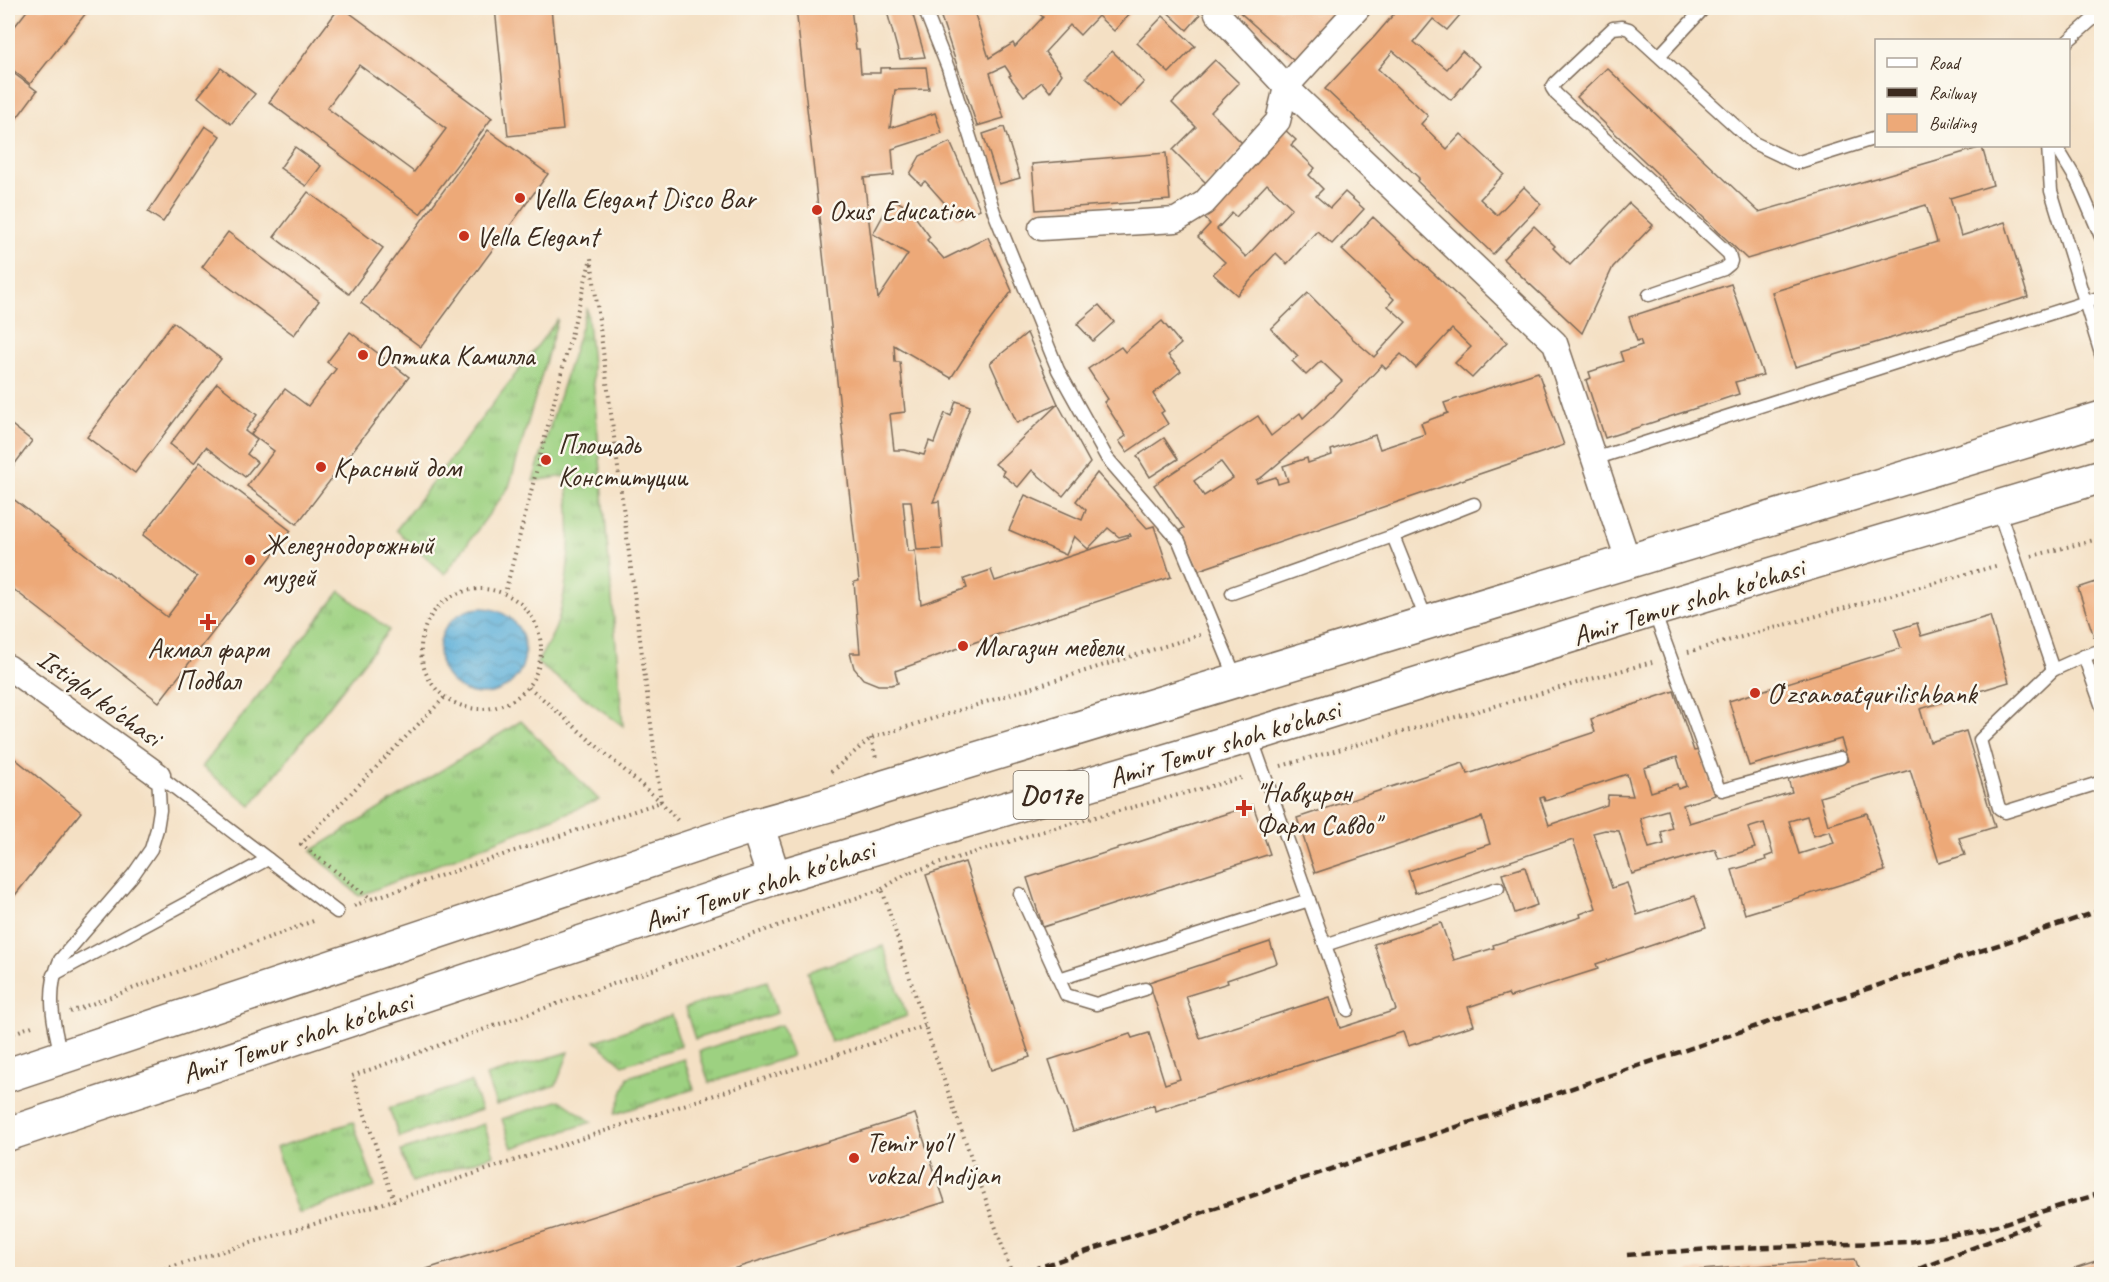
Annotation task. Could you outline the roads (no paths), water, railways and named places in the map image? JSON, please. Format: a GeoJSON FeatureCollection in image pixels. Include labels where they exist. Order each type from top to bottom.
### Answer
{"type":"FeatureCollection","features":[{"type":"Feature","properties":{"kind":"main road","name":"Amir Temur shoh ko'chasi"},"geometry":{"type":"LineString","coordinates":[[8,1075],[757,825],[843,801],[1628,560],[2102,418]]}},
{"type":"Feature","properties":{"kind":"main road","name":"Amir Temur shoh ko'chasi"},"geometry":{"type":"LineString","coordinates":[[8,1134],[774,878],[1250,736],[1653,610],[2102,476]]}},
{"type":"Feature","properties":{"kind":"main road"},"geometry":{"type":"LineString","coordinates":[[757,825],[774,878]]}},
{"type":"Feature","properties":{"kind":"street"},"geometry":{"type":"LineString","coordinates":[[1215,8],[1217,13],[1286,87],[1556,343],[1628,560]]}},
{"type":"Feature","properties":{"kind":"street"},"geometry":{"type":"LineString","coordinates":[[1041,228],[1176,220],[1204,203],[1278,121],[1286,87],[1358,8]]}},
{"type":"Feature","properties":{"kind":"street","name":"Istiqlol ko'chasi"},"geometry":{"type":"LineString","coordinates":[[8,667],[158,775]]}},
{"type":"Feature","properties":{"kind":"lane"},"geometry":{"type":"LineString","coordinates":[[924,8],[948,68],[994,212],[1058,370],[1107,458],[1179,542],[1238,681]]}},
{"type":"Feature","properties":{"kind":"lane"},"geometry":{"type":"LineString","coordinates":[[1660,55],[1704,8]]}},
{"type":"Feature","properties":{"kind":"lane"},"geometry":{"type":"LineString","coordinates":[[2070,39],[2102,11]]}},
{"type":"Feature","properties":{"kind":"lane"},"geometry":{"type":"LineString","coordinates":[[1649,295],[1724,269],[1731,261],[1729,254],[1552,88],[1613,28],[1629,29],[1754,143],[1796,163],[1875,138]]}},
{"type":"Feature","properties":{"kind":"lane"},"geometry":{"type":"LineString","coordinates":[[2048,147],[2051,191],[2102,357]]}},
{"type":"Feature","properties":{"kind":"lane"},"geometry":{"type":"LineString","coordinates":[[2057,147],[2077,181],[2102,239]]}},
{"type":"Feature","properties":{"kind":"lane"},"geometry":{"type":"LineString","coordinates":[[1594,459],[2102,297]]}},
{"type":"Feature","properties":{"kind":"lane"},"geometry":{"type":"LineString","coordinates":[[1232,593],[1393,536],[1474,504]]}},
{"type":"Feature","properties":{"kind":"lane"},"geometry":{"type":"LineString","coordinates":[[1998,507],[2053,670]]}},
{"type":"Feature","properties":{"kind":"lane"},"geometry":{"type":"LineString","coordinates":[[1393,536],[1428,622]]}},
{"type":"Feature","properties":{"kind":"lane"},"geometry":{"type":"LineString","coordinates":[[1653,610],[1718,787],[1722,790],[1840,758]]}},
{"type":"Feature","properties":{"kind":"lane"},"geometry":{"type":"LineString","coordinates":[[2102,650],[2053,670],[1980,740],[1999,808],[2005,812],[2102,782]]}},
{"type":"Feature","properties":{"kind":"lane"},"geometry":{"type":"LineString","coordinates":[[2084,656],[2102,707]]}},
{"type":"Feature","properties":{"kind":"lane"},"geometry":{"type":"LineString","coordinates":[[1250,736],[1348,1010]]}},
{"type":"Feature","properties":{"kind":"lane"},"geometry":{"type":"LineString","coordinates":[[158,775],[337,912]]}},
{"type":"Feature","properties":{"kind":"lane"},"geometry":{"type":"LineString","coordinates":[[62,1056],[52,1019],[53,975],[60,960],[133,875],[151,849],[160,810],[158,775]]}},
{"type":"Feature","properties":{"kind":"lane"},"geometry":{"type":"LineString","coordinates":[[53,975],[268,859]]}},
{"type":"Feature","properties":{"kind":"lane"},"geometry":{"type":"LineString","coordinates":[[1325,945],[1498,888]]}},
{"type":"Feature","properties":{"kind":"lane"},"geometry":{"type":"LineString","coordinates":[[1020,894],[1066,995],[1096,1004],[1145,988]]}},
{"type":"Feature","properties":{"kind":"lane"},"geometry":{"type":"LineString","coordinates":[[1059,979],[1309,900]]}},
{"type":"Feature","properties":{"kind":"water"},"geometry":{"type":"Polygon","coordinates":[[[474,608],[490,608],[513,620],[522,634],[525,651],[522,668],[513,682],[490,694],[474,694],[458,687],[446,675],[439,659],[439,643],[446,627],[458,615],[474,608]]]}},
{"type":"Feature","properties":{"kind":"railway"},"geometry":{"type":"LineString","coordinates":[[1019,1274],[2102,910]]}},
{"type":"Feature","properties":{"kind":"railway"},"geometry":{"type":"LineString","coordinates":[[1627,1255],[1711,1249],[1909,1242],[1985,1229],[2102,1193]]}},
{"type":"Feature","properties":{"kind":"railway"},"geometry":{"type":"LineString","coordinates":[[1907,1274],[2038,1222]]}},
{"type":"Feature","properties":{"kind":"place","name":"Vella Elegant Disco Bar"},"geometry":{"type":"Point","coordinates":[520,198]}},
{"type":"Feature","properties":{"kind":"place","name":"Oxus Education"},"geometry":{"type":"Point","coordinates":[817,210]}},
{"type":"Feature","properties":{"kind":"place","name":"Vella Elegant"},"geometry":{"type":"Point","coordinates":[464,236]}},
{"type":"Feature","properties":{"kind":"place","name":"Оптика Камилла"},"geometry":{"type":"Point","coordinates":[363,355]}},
{"type":"Feature","properties":{"kind":"place","name":"Площадь Конституции"},"geometry":{"type":"Point","coordinates":[546,460]}},
{"type":"Feature","properties":{"kind":"place","name":"Красный дом"},"geometry":{"type":"Point","coordinates":[321,467]}},
{"type":"Feature","properties":{"kind":"place","name":"Железнодорожный музей"},"geometry":{"type":"Point","coordinates":[250,560]}},
{"type":"Feature","properties":{"kind":"place","name":"Акмал фарм Подвал"},"geometry":{"type":"Point","coordinates":[208,622]}},
{"type":"Feature","properties":{"kind":"place","name":"Магазин мебели"},"geometry":{"type":"Point","coordinates":[963,646]}},
{"type":"Feature","properties":{"kind":"place","name":"Oʻzsanoatqurilishbank"},"geometry":{"type":"Point","coordinates":[1755,693]}},
{"type":"Feature","properties":{"kind":"place","name":"\"Навқирон Фарм Савдо\""},"geometry":{"type":"Point","coordinates":[1244,808]}},
{"type":"Feature","properties":{"kind":"place","name":"Temir yo'l vokzal Andijan"},"geometry":{"type":"Point","coordinates":[854,1158]}}]}
